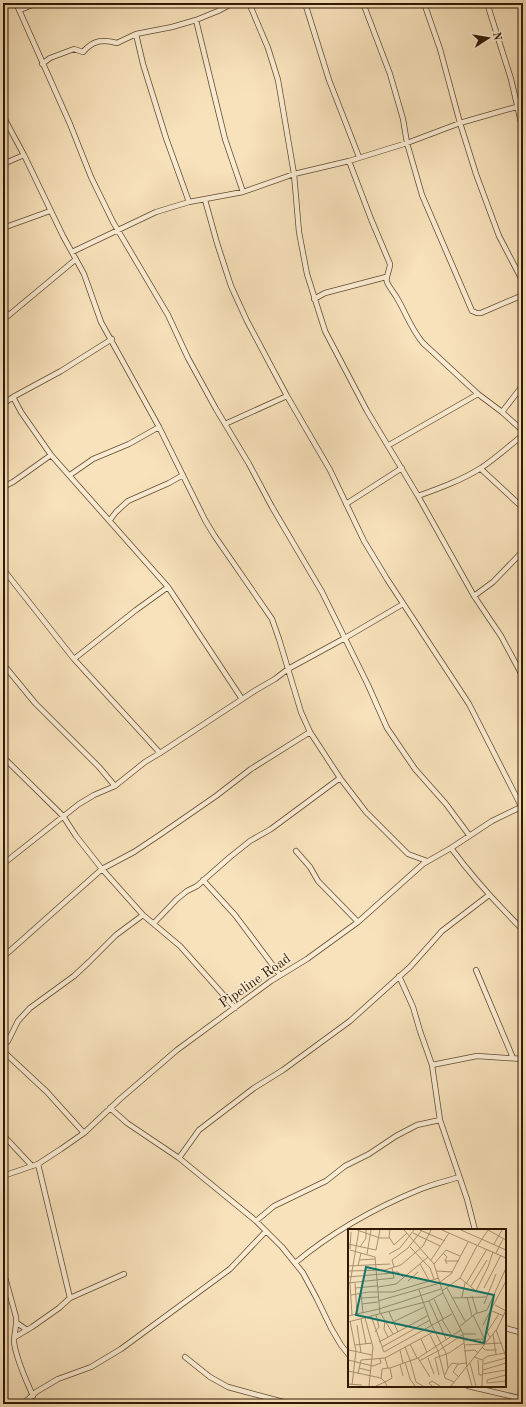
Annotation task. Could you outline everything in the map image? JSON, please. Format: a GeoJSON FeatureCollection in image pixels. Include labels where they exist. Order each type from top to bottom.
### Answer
{"type":"FeatureCollection","features":[{"type":"Feature","properties":{"kind":"street"},"geometry":{"type":"LineString","coordinates":[[16,3],[70,124],[91,177],[117,230],[168,315],[188,358],[322,592],[368,685],[387,728],[415,769],[446,804],[469,835]]}},
{"type":"Feature","properties":{"kind":"street"},"geometry":{"type":"LineString","coordinates":[[20,10],[37,3]]}},
{"type":"Feature","properties":{"kind":"street"},"geometry":{"type":"LineString","coordinates":[[42,64],[50,58],[74,49],[83,52],[87,47],[98,41],[106,40],[117,43],[136,34],[172,27],[196,20],[233,3]]}},
{"type":"Feature","properties":{"kind":"street"},"geometry":{"type":"LineString","coordinates":[[249,3],[268,48],[278,80],[294,174],[299,232],[307,274],[325,331],[367,411],[389,445],[474,596],[501,636],[523,677]]}},
{"type":"Feature","properties":{"kind":"street"},"geometry":{"type":"LineString","coordinates":[[305,3],[329,80],[359,157]]}},
{"type":"Feature","properties":{"kind":"street"},"geometry":{"type":"LineString","coordinates":[[363,3],[390,74],[403,119],[406,143],[422,195],[472,311],[477,314],[481,313],[523,295]]}},
{"type":"Feature","properties":{"kind":"street"},"geometry":{"type":"LineString","coordinates":[[424,3],[440,49],[460,123],[476,174],[495,227],[523,282]]}},
{"type":"Feature","properties":{"kind":"street"},"geometry":{"type":"LineString","coordinates":[[487,3],[511,79],[523,131]]}},
{"type":"Feature","properties":{"kind":"street"},"geometry":{"type":"LineString","coordinates":[[196,20],[225,139],[234,168],[244,192]]}},
{"type":"Feature","properties":{"kind":"street"},"geometry":{"type":"LineString","coordinates":[[136,34],[143,64],[166,138],[189,202]]}},
{"type":"Feature","properties":{"kind":"street"},"geometry":{"type":"LineString","coordinates":[[72,252],[156,212],[189,202],[244,192],[294,174],[349,161],[406,143],[460,123],[523,105]]}},
{"type":"Feature","properties":{"kind":"street"},"geometry":{"type":"LineString","coordinates":[[3,116],[24,155],[75,260],[84,274],[101,322],[112,339],[159,426],[214,535],[272,619],[301,712],[310,732],[340,778],[366,812],[408,854],[427,861]]}},
{"type":"Feature","properties":{"kind":"street"},"geometry":{"type":"LineString","coordinates":[[3,164],[24,155]]}},
{"type":"Feature","properties":{"kind":"street"},"geometry":{"type":"LineString","coordinates":[[314,299],[325,292],[386,277],[390,271],[390,264],[349,161]]}},
{"type":"Feature","properties":{"kind":"street"},"geometry":{"type":"LineString","coordinates":[[205,200],[231,286],[247,321],[287,396],[330,470],[364,541],[403,604],[469,704],[522,806]]}},
{"type":"Feature","properties":{"kind":"street"},"geometry":{"type":"LineString","coordinates":[[3,228],[50,211]]}},
{"type":"Feature","properties":{"kind":"street"},"geometry":{"type":"LineString","coordinates":[[3,320],[75,260]]}},
{"type":"Feature","properties":{"kind":"street"},"geometry":{"type":"LineString","coordinates":[[386,277],[387,282],[397,298],[415,334],[478,394],[502,412],[523,432]]}},
{"type":"Feature","properties":{"kind":"street"},"geometry":{"type":"LineString","coordinates":[[3,310],[9,315]]}},
{"type":"Feature","properties":{"kind":"street"},"geometry":{"type":"LineString","coordinates":[[3,404],[61,371],[112,339]]}},
{"type":"Feature","properties":{"kind":"street"},"geometry":{"type":"LineString","coordinates":[[502,412],[523,385]]}},
{"type":"Feature","properties":{"kind":"street"},"geometry":{"type":"LineString","coordinates":[[389,445],[427,424],[466,399],[478,394]]}},
{"type":"Feature","properties":{"kind":"street"},"geometry":{"type":"LineString","coordinates":[[226,424],[287,396]]}},
{"type":"Feature","properties":{"kind":"street"},"geometry":{"type":"LineString","coordinates":[[13,397],[21,412],[51,455],[168,587],[242,698]]}},
{"type":"Feature","properties":{"kind":"street"},"geometry":{"type":"LineString","coordinates":[[70,475],[93,459],[129,444],[159,426]]}},
{"type":"Feature","properties":{"kind":"street"},"geometry":{"type":"LineString","coordinates":[[418,496],[458,480],[480,469],[496,458],[523,435]]}},
{"type":"Feature","properties":{"kind":"street"},"geometry":{"type":"LineString","coordinates":[[3,487],[13,482],[51,455]]}},
{"type":"Feature","properties":{"kind":"street"},"geometry":{"type":"LineString","coordinates":[[346,504],[402,468]]}},
{"type":"Feature","properties":{"kind":"street"},"geometry":{"type":"LineString","coordinates":[[480,469],[523,508]]}},
{"type":"Feature","properties":{"kind":"street"},"geometry":{"type":"LineString","coordinates":[[110,520],[128,501],[169,483],[183,475]]}},
{"type":"Feature","properties":{"kind":"street"},"geometry":{"type":"LineString","coordinates":[[474,596],[493,582],[523,551]]}},
{"type":"Feature","properties":{"kind":"street"},"geometry":{"type":"LineString","coordinates":[[3,569],[74,659],[160,753]]}},
{"type":"Feature","properties":{"kind":"street"},"geometry":{"type":"LineString","coordinates":[[74,659],[168,587]]}},
{"type":"Feature","properties":{"kind":"street"},"geometry":{"type":"LineString","coordinates":[[3,857],[5,863],[79,804],[94,795],[115,786],[145,762],[242,698],[275,679],[288,668],[345,638],[403,604]]}},
{"type":"Feature","properties":{"kind":"street"},"geometry":{"type":"LineString","coordinates":[[3,664],[35,704],[99,767],[115,786]]}},
{"type":"Feature","properties":{"kind":"street"},"geometry":{"type":"LineString","coordinates":[[3,957],[102,869],[134,852],[216,796],[251,769],[310,732]]}},
{"type":"Feature","properties":{"kind":"street"},"geometry":{"type":"LineString","coordinates":[[3,757],[63,816],[76,836],[102,869],[143,915],[180,946],[235,1008]]}},
{"type":"Feature","properties":{"kind":"street"},"geometry":{"type":"LineString","coordinates":[[154,923],[177,899],[187,891],[197,886],[250,841],[271,829],[340,778]]}},
{"type":"Feature","properties":{"kind":"street","name":"Pipeline Road"},"geometry":{"type":"LineString","coordinates":[[3,1176],[38,1164],[62,1149],[84,1133],[110,1108],[177,1050],[280,975],[307,959],[358,922],[427,861],[451,848],[492,821],[522,806]]}},
{"type":"Feature","properties":{"kind":"street"},"geometry":{"type":"LineString","coordinates":[[451,848],[469,872],[523,930]]}},
{"type":"Feature","properties":{"kind":"street"},"geometry":{"type":"LineString","coordinates":[[296,851],[310,867],[318,881],[358,922]]}},
{"type":"Feature","properties":{"kind":"street"},"geometry":{"type":"LineString","coordinates":[[203,880],[235,915],[280,975]]}},
{"type":"Feature","properties":{"kind":"street"},"geometry":{"type":"LineString","coordinates":[[179,1158],[198,1130],[254,1088],[283,1070],[350,1021],[410,967],[442,931],[490,895]]}},
{"type":"Feature","properties":{"kind":"street"},"geometry":{"type":"LineString","coordinates":[[3,1046],[8,1041],[18,1021],[30,1008],[74,976],[116,935],[143,915]]}},
{"type":"Feature","properties":{"kind":"street"},"geometry":{"type":"LineString","coordinates":[[476,970],[513,1058]]}},
{"type":"Feature","properties":{"kind":"street"},"geometry":{"type":"LineString","coordinates":[[399,976],[414,1007],[420,1031],[432,1065],[440,1120],[468,1199],[475,1229]]}},
{"type":"Feature","properties":{"kind":"street"},"geometry":{"type":"LineString","coordinates":[[3,1051],[46,1092],[84,1133]]}},
{"type":"Feature","properties":{"kind":"street"},"geometry":{"type":"LineString","coordinates":[[432,1065],[477,1056],[523,1059]]}},
{"type":"Feature","properties":{"kind":"street"},"geometry":{"type":"LineString","coordinates":[[110,1108],[128,1123],[179,1158],[256,1221],[266,1231],[303,1273],[331,1328],[348,1354]]}},
{"type":"Feature","properties":{"kind":"street"},"geometry":{"type":"LineString","coordinates":[[256,1221],[274,1206],[326,1181],[345,1166],[369,1154],[416,1125],[440,1120]]}},
{"type":"Feature","properties":{"kind":"street"},"geometry":{"type":"LineString","coordinates":[[3,1135],[32,1166]]}},
{"type":"Feature","properties":{"kind":"street"},"geometry":{"type":"LineString","coordinates":[[38,1164],[70,1298]]}},
{"type":"Feature","properties":{"kind":"street"},"geometry":{"type":"LineString","coordinates":[[295,1263],[320,1243],[388,1204],[422,1188],[460,1177]]}},
{"type":"Feature","properties":{"kind":"street"},"geometry":{"type":"LineString","coordinates":[[23,1404],[58,1379],[91,1368],[121,1349],[230,1269],[266,1231]]}},
{"type":"Feature","properties":{"kind":"street"},"geometry":{"type":"LineString","coordinates":[[3,1270],[17,1323],[15,1336],[16,1348],[22,1370],[33,1396]]}},
{"type":"Feature","properties":{"kind":"street"},"geometry":{"type":"LineString","coordinates":[[15,1336],[27,1330],[59,1308],[70,1298],[124,1274]]}},
{"type":"Feature","properties":{"kind":"street"},"geometry":{"type":"LineString","coordinates":[[17,1323],[27,1330]]}},
{"type":"Feature","properties":{"kind":"street"},"geometry":{"type":"LineString","coordinates":[[506,1328],[523,1333]]}},
{"type":"Feature","properties":{"kind":"street"},"geometry":{"type":"LineString","coordinates":[[185,1358],[210,1377],[228,1387],[291,1404]]}},
{"type":"Feature","properties":{"kind":"street"},"geometry":{"type":"LineString","coordinates":[[472,1387],[523,1399]]}}]}
